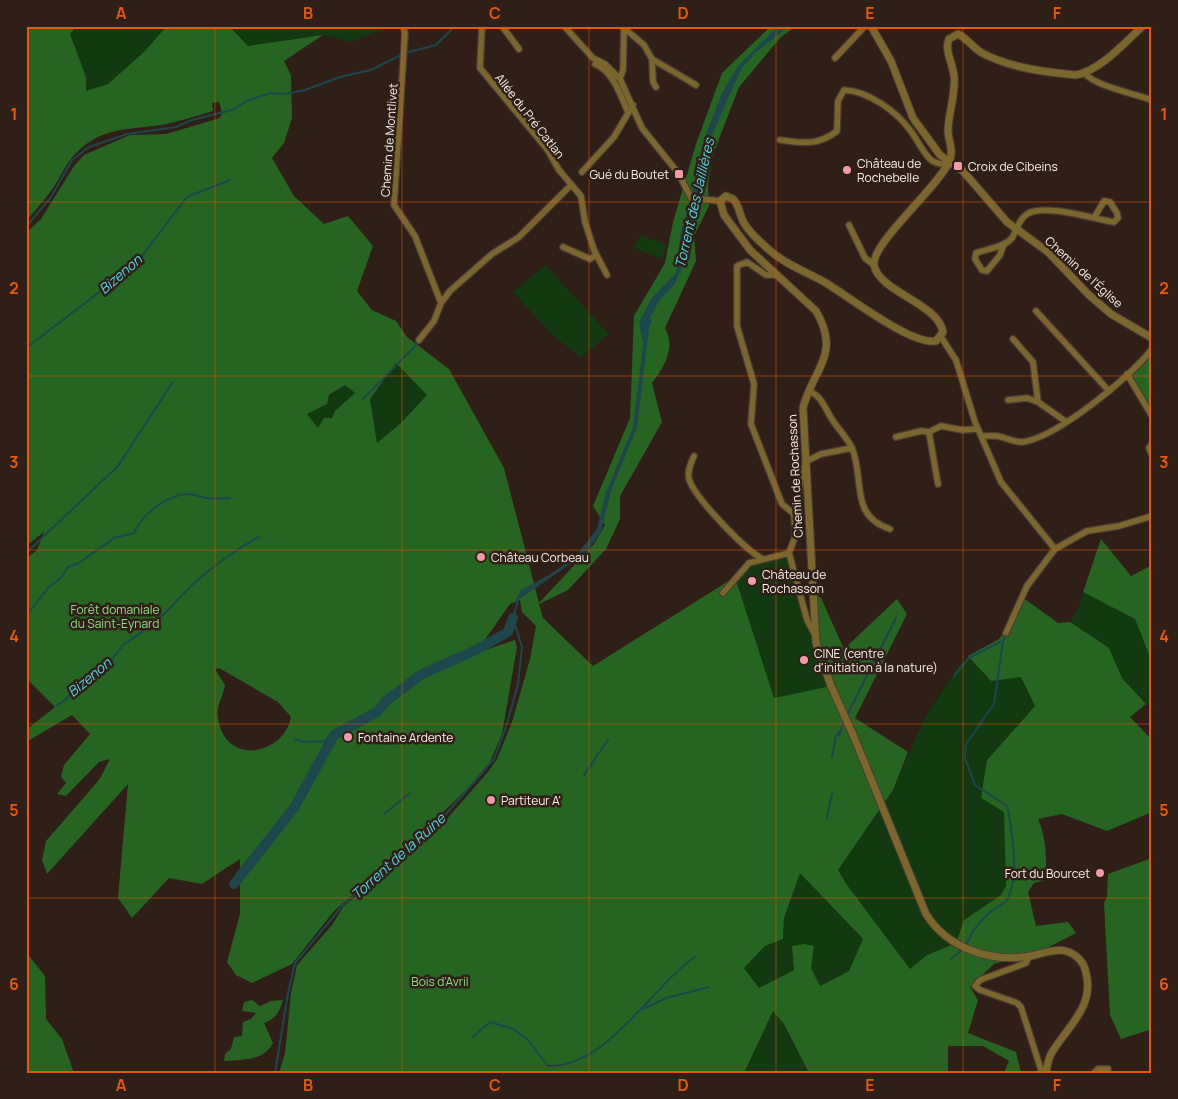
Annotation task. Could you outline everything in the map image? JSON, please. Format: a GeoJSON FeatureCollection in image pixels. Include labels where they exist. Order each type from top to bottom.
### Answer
{"type":"FeatureCollection","features":[{"type":"Feature","properties":{"kind":"street","name":"Chemin de Montlivet"},"geometry":{"type":"LineString","coordinates":[[403,26],[405,33],[402,93],[394,204],[415,236],[441,303]]}},
{"type":"Feature","properties":{"kind":"street","name":"Allée du Pré Catlan"},"geometry":{"type":"LineString","coordinates":[[482,26],[480,68],[547,149],[559,170],[581,196],[585,222],[596,254],[607,275]]}},
{"type":"Feature","properties":{"kind":"street"},"geometry":{"type":"LineString","coordinates":[[502,26],[519,49]]}},
{"type":"Feature","properties":{"kind":"street"},"geometry":{"type":"LineString","coordinates":[[564,26],[593,58],[605,64],[620,79],[642,128],[678,174],[691,198],[720,200],[726,196],[733,199],[744,224],[769,250],[827,283],[864,310],[931,342],[941,337],[943,332],[937,318],[889,283],[874,265],[865,258],[849,226]]}},
{"type":"Feature","properties":{"kind":"street"},"geometry":{"type":"LineString","coordinates":[[835,58],[864,26]]}},
{"type":"Feature","properties":{"kind":"street","name":"Chemin de l'Église"},"geometry":{"type":"LineString","coordinates":[[871,26],[891,61],[913,118],[940,155],[949,163],[964,171],[1007,222],[1048,252],[1088,294],[1111,314],[1152,338]]}},
{"type":"Feature","properties":{"kind":"street"},"geometry":{"type":"LineString","coordinates":[[1084,73],[1109,57],[1143,26]]}},
{"type":"Feature","properties":{"kind":"street"},"geometry":{"type":"LineString","coordinates":[[620,79],[623,70],[624,27]]}},
{"type":"Feature","properties":{"kind":"street"},"geometry":{"type":"LineString","coordinates":[[624,27],[644,45],[652,59],[696,85]]}},
{"type":"Feature","properties":{"kind":"street"},"geometry":{"type":"LineString","coordinates":[[874,265],[875,254],[880,245],[928,193],[952,156],[948,130],[955,93],[954,74],[947,43],[953,36],[958,34],[980,52],[1016,65],[1052,72],[1084,73],[1105,87],[1126,90],[1152,100]]}},
{"type":"Feature","properties":{"kind":"street"},"geometry":{"type":"LineString","coordinates":[[652,59],[652,82],[656,87]]}},
{"type":"Feature","properties":{"kind":"street"},"geometry":{"type":"LineString","coordinates":[[595,64],[601,67],[617,86],[628,112]]}},
{"type":"Feature","properties":{"kind":"street"},"geometry":{"type":"LineString","coordinates":[[780,140],[800,142],[825,140],[837,131],[838,101],[844,90],[855,90],[896,115],[908,128],[930,159],[937,164],[949,163]]}},
{"type":"Feature","properties":{"kind":"street"},"geometry":{"type":"LineString","coordinates":[[582,172],[614,137],[633,105]]}},
{"type":"Feature","properties":{"kind":"street"},"geometry":{"type":"LineString","coordinates":[[418,340],[434,321],[441,303],[450,291],[492,254],[520,237],[572,185]]}},
{"type":"Feature","properties":{"kind":"street","name":"Chemin de Rochasson"},"geometry":{"type":"LineString","coordinates":[[720,200],[724,215],[750,250],[775,275],[816,310],[822,322],[826,338],[825,353],[821,370],[809,391],[803,408],[814,633],[831,686],[857,745],[915,890],[931,922],[946,937],[973,952],[1004,956],[1030,956],[1057,950],[1071,952],[1083,965],[1089,993],[1081,1012],[1050,1055],[1046,1073]]}},
{"type":"Feature","properties":{"kind":"street"},"geometry":{"type":"LineString","coordinates":[[1004,244],[1000,255],[987,271],[982,270],[975,259],[976,253],[1004,244],[1012,238],[1015,229],[1028,213],[1038,210],[1094,218]]}},
{"type":"Feature","properties":{"kind":"street"},"geometry":{"type":"LineString","coordinates":[[563,247],[590,259],[596,254]]}},
{"type":"Feature","properties":{"kind":"street"},"geometry":{"type":"LineString","coordinates":[[775,275],[766,275],[750,263],[740,264],[736,269],[736,308],[738,330],[754,384],[751,424],[782,504],[794,514]]}},
{"type":"Feature","properties":{"kind":"street"},"geometry":{"type":"LineString","coordinates":[[1036,311],[1109,391]]}},
{"type":"Feature","properties":{"kind":"street"},"geometry":{"type":"LineString","coordinates":[[941,337],[956,360],[978,429],[1003,487],[1055,549]]}},
{"type":"Feature","properties":{"kind":"street"},"geometry":{"type":"LineString","coordinates":[[1013,339],[1033,362],[1038,402]]}},
{"type":"Feature","properties":{"kind":"street"},"geometry":{"type":"LineString","coordinates":[[982,436],[998,436],[1022,442],[1050,432],[1109,391],[1152,349]]}},
{"type":"Feature","properties":{"kind":"street"},"geometry":{"type":"LineString","coordinates":[[1127,374],[1152,416]]}},
{"type":"Feature","properties":{"kind":"street"},"geometry":{"type":"LineString","coordinates":[[809,391],[818,395],[852,448],[859,494],[864,509],[876,524],[890,529]]}},
{"type":"Feature","properties":{"kind":"street"},"geometry":{"type":"LineString","coordinates":[[1008,400],[1028,398],[1038,402],[1066,422]]}},
{"type":"Feature","properties":{"kind":"street"},"geometry":{"type":"LineString","coordinates":[[896,438],[921,431],[929,432],[941,426],[962,430],[978,429]]}},
{"type":"Feature","properties":{"kind":"street"},"geometry":{"type":"LineString","coordinates":[[929,432],[938,484]]}},
{"type":"Feature","properties":{"kind":"street"},"geometry":{"type":"LineString","coordinates":[[1152,444],[1149,448],[1152,455]]}},
{"type":"Feature","properties":{"kind":"street"},"geometry":{"type":"LineString","coordinates":[[814,633],[807,620],[789,554],[796,530],[794,514],[805,462],[821,454],[852,448]]}},
{"type":"Feature","properties":{"kind":"street"},"geometry":{"type":"LineString","coordinates":[[694,456],[688,473],[693,487],[742,545],[752,554],[763,559]]}},
{"type":"Feature","properties":{"kind":"street"},"geometry":{"type":"LineString","coordinates":[[1006,633],[1027,586],[1055,549],[1087,531],[1119,526],[1152,516]]}},
{"type":"Feature","properties":{"kind":"street"},"geometry":{"type":"LineString","coordinates":[[723,593],[745,567],[763,559],[789,554]]}},
{"type":"Feature","properties":{"kind":"street"},"geometry":{"type":"LineString","coordinates":[[1030,956],[1026,963],[980,980],[975,986],[980,990],[1016,1003],[1021,1007],[1042,1073]]}},
{"type":"Feature","properties":{"kind":"street"},"geometry":{"type":"LineString","coordinates":[[1094,1073],[1098,1069],[1108,1069]]}},
{"type":"Feature","properties":{"kind":"green space"},"geometry":{"type":"Polygon","coordinates":[[[26,26],[77,26],[70,34],[86,77],[86,91],[108,84],[144,52],[165,28],[162,26],[229,26],[248,46],[323,35],[284,61],[291,75],[292,118],[284,143],[272,158],[294,196],[324,224],[348,216],[373,246],[357,291],[372,310],[396,321],[407,337],[449,369],[504,468],[539,603],[594,544],[605,525],[593,506],[630,418],[634,316],[665,263],[673,222],[696,144],[722,73],[771,26],[796,26],[781,37],[739,87],[712,157],[708,185],[709,206],[694,236],[696,261],[665,328],[668,335],[669,350],[661,370],[652,383],[662,422],[620,496],[620,519],[606,549],[568,590],[539,604],[543,618],[593,666],[735,577],[774,698],[831,686],[822,664],[812,592],[821,598],[844,649],[897,599],[907,614],[855,718],[908,752],[893,790],[838,870],[847,885],[910,969],[927,955],[956,943],[964,920],[1001,895],[1006,886],[1004,812],[981,798],[987,760],[1035,706],[1021,677],[991,681],[968,656],[999,639],[1007,628],[1022,597],[1058,623],[1070,622],[1109,648],[1122,678],[1146,704],[1130,717],[1152,740],[1152,812],[1107,831],[1062,814],[1038,819],[1046,856],[1046,880],[1034,883],[1028,892],[1036,926],[1068,922],[1076,933],[1043,950],[994,964],[970,987],[978,1000],[968,1033],[1016,1052],[1021,1073],[1004,1073],[1009,1061],[983,1046],[948,1046],[948,1073],[809,1073],[784,1024],[773,1011],[744,1073],[279,1073],[285,1053],[291,993],[297,965],[332,925],[344,906],[439,828],[488,772],[497,759],[512,722],[530,659],[536,626],[522,612],[520,600],[510,604],[484,641],[472,649],[485,650],[515,640],[517,647],[502,734],[490,762],[466,790],[399,855],[334,911],[292,964],[252,983],[236,975],[227,962],[240,914],[240,859],[202,884],[169,878],[132,918],[118,898],[128,784],[47,874],[42,860],[46,841],[99,780],[110,759],[99,762],[66,796],[57,794],[66,783],[61,777],[64,765],[90,734],[72,715],[26,742],[26,730],[55,707],[26,678],[26,559],[37,550],[44,532],[26,546],[26,233],[41,219],[74,166],[84,155],[130,135],[166,134],[220,118],[222,113],[219,102],[212,103],[213,111],[194,117],[161,125],[115,131],[95,138],[73,156],[50,192],[26,221],[26,26]],[[396,363],[370,399],[377,443],[401,423],[427,395],[396,363]],[[345,385],[329,395],[327,404],[307,414],[318,428],[324,418],[332,418],[335,411],[355,393],[345,385]],[[219,668],[215,669],[225,685],[219,705],[218,718],[223,734],[231,744],[242,749],[254,750],[267,747],[278,740],[286,730],[291,717],[278,702],[219,668]],[[800,873],[784,918],[783,939],[765,946],[744,968],[759,988],[794,970],[792,946],[804,944],[814,946],[811,968],[820,986],[849,971],[863,939],[800,873]]]}},
{"type":"Feature","properties":{"kind":"green space"},"geometry":{"type":"Polygon","coordinates":[[[77,26],[162,26],[165,28],[144,52],[108,84],[86,91],[86,77],[70,34],[77,26]]]}},
{"type":"Feature","properties":{"kind":"green space"},"geometry":{"type":"Polygon","coordinates":[[[229,26],[391,26],[351,42],[323,35],[248,46],[229,26]]]}},
{"type":"Feature","properties":{"kind":"green space"},"geometry":{"type":"Polygon","coordinates":[[[640,235],[667,245],[662,259],[634,248],[640,235]]]}},
{"type":"Feature","properties":{"kind":"green space"},"geometry":{"type":"Polygon","coordinates":[[[545,265],[609,334],[581,357],[553,336],[513,292],[545,265]]]}},
{"type":"Feature","properties":{"kind":"green space"},"geometry":{"type":"Polygon","coordinates":[[[1152,349],[1152,416],[1128,374],[1152,349]]]}},
{"type":"Feature","properties":{"kind":"green space"},"geometry":{"type":"Polygon","coordinates":[[[396,363],[428,395],[377,444],[370,399],[396,363]]]}},
{"type":"Feature","properties":{"kind":"green space"},"geometry":{"type":"Polygon","coordinates":[[[346,384],[355,393],[318,428],[307,414],[346,384]]]}},
{"type":"Feature","properties":{"kind":"green space"},"geometry":{"type":"Polygon","coordinates":[[[1101,539],[1131,576],[1152,565],[1152,662],[1135,619],[1083,592],[1101,539]]]}},
{"type":"Feature","properties":{"kind":"green space"},"geometry":{"type":"Polygon","coordinates":[[[789,553],[831,686],[774,699],[735,577],[745,567],[789,553]]]}},
{"type":"Feature","properties":{"kind":"green space"},"geometry":{"type":"Polygon","coordinates":[[[1083,592],[1135,619],[1152,662],[1152,710],[1122,678],[1108,648],[1070,622],[1078,609],[1083,592]]]}},
{"type":"Feature","properties":{"kind":"green space"},"geometry":{"type":"Polygon","coordinates":[[[968,656],[991,681],[1021,677],[1035,706],[987,760],[1004,812],[1006,886],[1001,895],[964,920],[956,943],[927,955],[910,969],[847,885],[838,870],[893,790],[925,717],[958,667],[968,656]]]}},
{"type":"Feature","properties":{"kind":"green space"},"geometry":{"type":"Polygon","coordinates":[[[1152,858],[1152,1029],[1121,1039],[1110,1015],[1104,903],[1107,897],[1108,874],[1152,858]]]}},
{"type":"Feature","properties":{"kind":"green space"},"geometry":{"type":"Polygon","coordinates":[[[800,872],[863,940],[849,971],[820,986],[811,968],[814,947],[794,970],[759,988],[744,969],[765,946],[783,939],[784,918],[800,872]]]}},
{"type":"Feature","properties":{"kind":"green space"},"geometry":{"type":"Polygon","coordinates":[[[26,952],[45,976],[46,1019],[62,1039],[74,1073],[26,1073],[26,952]]]}},
{"type":"Feature","properties":{"kind":"green space"},"geometry":{"type":"Polygon","coordinates":[[[252,1000],[260,1006],[271,1001],[283,1000],[276,1014],[264,1023],[273,1043],[264,1054],[258,1057],[224,1061],[225,1054],[231,1049],[234,1037],[242,1036],[243,1022],[251,1019],[256,1013],[242,1011],[244,1002],[252,1000]]]}},
{"type":"Feature","properties":{"kind":"green space"},"geometry":{"type":"Polygon","coordinates":[[[773,1011],[784,1024],[809,1073],[744,1073],[773,1011]]]}},
{"type":"Feature","properties":{"kind":"water","name":"Torrent des Jaillières"},"geometry":{"type":"Polygon","coordinates":[[[778,26],[789,26],[755,53],[741,69],[712,135],[704,170],[686,230],[681,270],[674,285],[659,301],[650,318],[652,320],[649,328],[637,427],[611,491],[601,532],[588,550],[515,602],[521,590],[549,575],[575,557],[597,529],[606,492],[633,428],[643,345],[639,322],[651,299],[676,273],[681,231],[695,183],[703,142],[722,93],[738,66],[778,26]]]}},
{"type":"Feature","properties":{"kind":"waterway"},"geometry":{"type":"LineString","coordinates":[[405,53],[436,45],[455,26]]}},
{"type":"Feature","properties":{"kind":"waterway"},"geometry":{"type":"LineString","coordinates":[[26,227],[51,197],[72,160],[89,147],[127,134],[176,127],[192,120],[232,110],[249,100],[270,93],[285,94],[305,90],[340,77],[371,70],[401,55]]}},
{"type":"Feature","properties":{"kind":"waterway","name":"Bizenon"},"geometry":{"type":"LineString","coordinates":[[26,348],[135,265],[187,197],[230,180]]}},
{"type":"Feature","properties":{"kind":"waterway"},"geometry":{"type":"LineString","coordinates":[[363,399],[419,342]]}},
{"type":"Feature","properties":{"kind":"waterway"},"geometry":{"type":"LineString","coordinates":[[26,553],[118,466],[172,383]]}},
{"type":"Feature","properties":{"kind":"waterway"},"geometry":{"type":"LineString","coordinates":[[26,616],[49,587],[61,578],[68,567],[79,563],[114,538],[134,533],[143,519],[164,502],[180,495],[188,494],[212,499],[230,498]]}},
{"type":"Feature","properties":{"kind":"waterway","name":"Bizenon"},"geometry":{"type":"LineString","coordinates":[[57,705],[64,701],[87,678],[104,669],[124,644],[142,632],[144,627],[164,614],[201,577],[233,553],[259,537]]}},
{"type":"Feature","properties":{"kind":"waterway","name":"Torrent de la Ruine"},"geometry":{"type":"LineString","coordinates":[[275,1073],[288,993],[295,963],[343,905],[439,822],[494,759],[507,724],[518,684],[522,647],[513,618],[518,600]]}},
{"type":"Feature","properties":{"kind":"waterway","name":"Torrent de la Ruine"},"geometry":{"type":"LineString","coordinates":[[234,884],[294,808],[334,735],[377,712],[387,700],[422,674],[476,650],[508,632],[513,618]]}},
{"type":"Feature","properties":{"kind":"waterway"},"geometry":{"type":"LineString","coordinates":[[847,715],[896,618]]}},
{"type":"Feature","properties":{"kind":"waterway"},"geometry":{"type":"LineString","coordinates":[[966,945],[980,922],[990,912],[1005,902],[1010,894],[1013,883],[1014,856],[1007,806],[975,785],[965,758],[966,744],[994,704],[1003,641],[1006,635]]}},
{"type":"Feature","properties":{"kind":"waterway"},"geometry":{"type":"LineString","coordinates":[[954,676],[969,658],[1000,642]]}},
{"type":"Feature","properties":{"kind":"waterway"},"geometry":{"type":"LineString","coordinates":[[839,736],[844,720]]}},
{"type":"Feature","properties":{"kind":"waterway"},"geometry":{"type":"LineString","coordinates":[[832,757],[836,736],[841,730]]}},
{"type":"Feature","properties":{"kind":"waterway"},"geometry":{"type":"LineString","coordinates":[[295,739],[303,742],[330,741]]}},
{"type":"Feature","properties":{"kind":"waterway"},"geometry":{"type":"LineString","coordinates":[[584,775],[608,740]]}},
{"type":"Feature","properties":{"kind":"waterway"},"geometry":{"type":"LineString","coordinates":[[827,818],[832,793]]}},
{"type":"Feature","properties":{"kind":"waterway"},"geometry":{"type":"LineString","coordinates":[[384,814],[409,794]]}},
{"type":"Feature","properties":{"kind":"waterway"},"geometry":{"type":"LineString","coordinates":[[951,959],[962,950]]}},
{"type":"Feature","properties":{"kind":"waterway"},"geometry":{"type":"LineString","coordinates":[[473,1037],[490,1022],[513,1029],[527,1039],[548,1066],[570,1063],[590,1054],[609,1040],[627,1024],[661,987],[695,957]]}},
{"type":"Feature","properties":{"kind":"waterway"},"geometry":{"type":"LineString","coordinates":[[643,1009],[666,998],[709,987]]}},
{"type":"Feature","properties":{"kind":"place","name":"Croix de Cibeins"},"geometry":{"type":"Point","coordinates":[958,166]}},
{"type":"Feature","properties":{"kind":"place","name":"Château de Rochebelle"},"geometry":{"type":"Point","coordinates":[847,170]}},
{"type":"Feature","properties":{"kind":"place","name":"Gué du Boutet"},"geometry":{"type":"Point","coordinates":[679,174]}},
{"type":"Feature","properties":{"kind":"place","name":"Château Corbeau"},"geometry":{"type":"Point","coordinates":[481,557]}},
{"type":"Feature","properties":{"kind":"place","name":"Château de Rochasson"},"geometry":{"type":"Point","coordinates":[752,581]}},
{"type":"Feature","properties":{"kind":"place","name":"CINE (centre d'initiation à la nature)"},"geometry":{"type":"Point","coordinates":[804,660]}},
{"type":"Feature","properties":{"kind":"place","name":"Fontaine Ardente"},"geometry":{"type":"Point","coordinates":[348,737]}},
{"type":"Feature","properties":{"kind":"place","name":"Partiteur A'"},"geometry":{"type":"Point","coordinates":[491,800]}},
{"type":"Feature","properties":{"kind":"place","name":"Fort du Bourcet"},"geometry":{"type":"Point","coordinates":[1100,873]}},
{"type":"Feature","properties":{"kind":"park label","name":"Forêt domaniale du Saint-Eynard"},"geometry":{"type":"Point","coordinates":[115,616]}},
{"type":"Feature","properties":{"kind":"park label","name":"Bois d'Avril"},"geometry":{"type":"Point","coordinates":[440,981]}}]}
